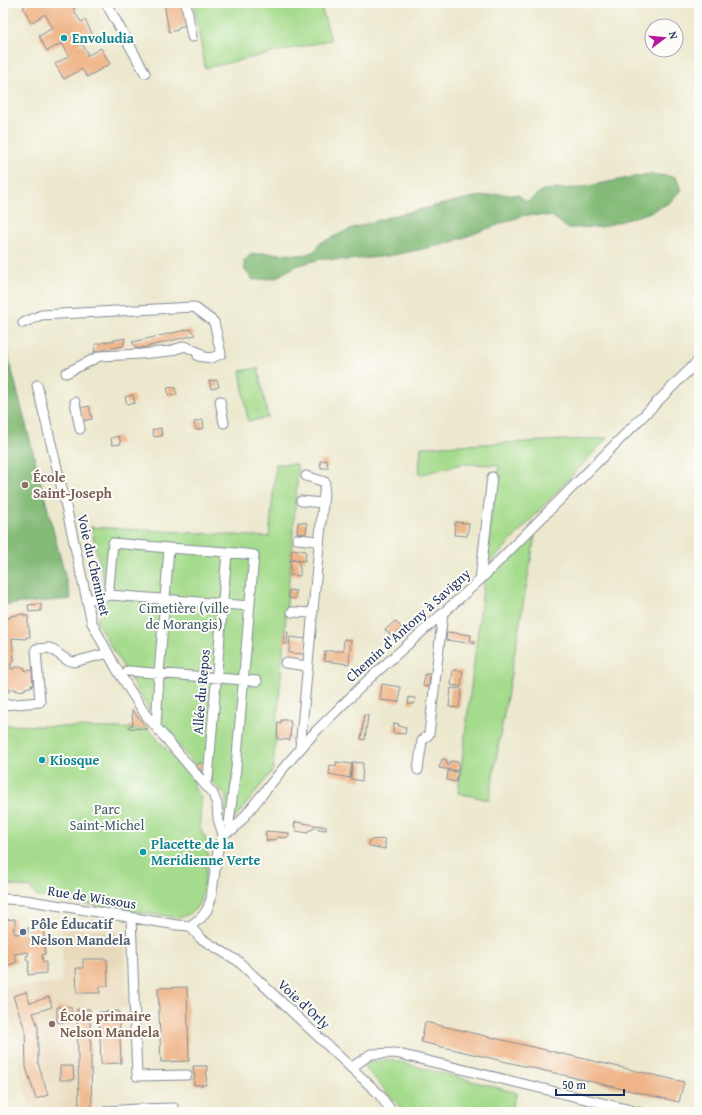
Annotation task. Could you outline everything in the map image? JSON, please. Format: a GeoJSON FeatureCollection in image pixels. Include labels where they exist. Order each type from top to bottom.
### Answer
{"type":"FeatureCollection","features":[{"type":"Feature","properties":{"kind":"street"},"geometry":{"type":"LineString","coordinates":[[106,3],[145,73]]}},
{"type":"Feature","properties":{"kind":"street"},"geometry":{"type":"LineString","coordinates":[[186,3],[192,37]]}},
{"type":"Feature","properties":{"kind":"street"},"geometry":{"type":"LineString","coordinates":[[23,323],[42,315],[194,307],[214,322],[221,354],[211,358],[199,354],[185,346],[170,351],[100,356],[66,373]]}},
{"type":"Feature","properties":{"kind":"street","name":"Chemin d'Antony à Savigny"},"geometry":{"type":"LineString","coordinates":[[223,834],[234,829],[300,748],[316,731],[369,679],[480,580],[699,360]]}},
{"type":"Feature","properties":{"kind":"street","name":"Voie du Cheminet"},"geometry":{"type":"LineString","coordinates":[[37,385],[92,623],[135,699],[156,727],[204,782],[215,799],[218,810],[218,819],[223,834]]}},
{"type":"Feature","properties":{"kind":"street"},"geometry":{"type":"LineString","coordinates":[[220,401],[224,423]]}},
{"type":"Feature","properties":{"kind":"street"},"geometry":{"type":"LineString","coordinates":[[75,402],[80,429]]}},
{"type":"Feature","properties":{"kind":"street"},"geometry":{"type":"LineString","coordinates":[[300,748],[325,482],[306,476]]}},
{"type":"Feature","properties":{"kind":"street"},"geometry":{"type":"LineString","coordinates":[[480,580],[492,477]]}},
{"type":"Feature","properties":{"kind":"street"},"geometry":{"type":"LineString","coordinates":[[301,501],[323,503]]}},
{"type":"Feature","properties":{"kind":"street"},"geometry":{"type":"LineString","coordinates":[[297,539],[319,541]]}},
{"type":"Feature","properties":{"kind":"street"},"geometry":{"type":"LineString","coordinates":[[110,595],[109,586],[113,543],[254,555],[236,768],[229,823],[234,829]]}},
{"type":"Feature","properties":{"kind":"street"},"geometry":{"type":"LineString","coordinates":[[156,727],[169,548]]}},
{"type":"Feature","properties":{"kind":"street","name":"Allée du Repos"},"geometry":{"type":"LineString","coordinates":[[204,782],[208,778],[227,552]]}},
{"type":"Feature","properties":{"kind":"street"},"geometry":{"type":"LineString","coordinates":[[87,600],[110,595],[250,606]]}},
{"type":"Feature","properties":{"kind":"street"},"geometry":{"type":"LineString","coordinates":[[292,612],[313,613]]}},
{"type":"Feature","properties":{"kind":"street"},"geometry":{"type":"LineString","coordinates":[[418,770],[422,741],[429,734],[443,613]]}},
{"type":"Feature","properties":{"kind":"street"},"geometry":{"type":"LineString","coordinates":[[3,705],[40,702],[36,649],[50,648],[67,660],[74,662],[108,653]]}},
{"type":"Feature","properties":{"kind":"street"},"geometry":{"type":"LineString","coordinates":[[285,663],[308,666]]}},
{"type":"Feature","properties":{"kind":"street"},"geometry":{"type":"LineString","coordinates":[[128,671],[257,682]]}},
{"type":"Feature","properties":{"kind":"street"},"geometry":{"type":"LineString","coordinates":[[190,926],[201,918],[207,910],[211,899],[218,849],[223,834]]}},
{"type":"Feature","properties":{"kind":"street","name":"Rue de Wissous"},"geometry":{"type":"LineString","coordinates":[[3,898],[25,900],[190,926]]}},
{"type":"Feature","properties":{"kind":"street"},"geometry":{"type":"LineString","coordinates":[[131,917],[137,1076],[187,1075]]}},
{"type":"Feature","properties":{"kind":"street","name":"Voie d'Orly"},"geometry":{"type":"LineString","coordinates":[[190,926],[200,938],[238,961],[379,1094],[392,1112]]}},
{"type":"Feature","properties":{"kind":"street"},"geometry":{"type":"LineString","coordinates":[[351,1068],[371,1054],[395,1053],[638,1112]]}},
{"type":"Feature","properties":{"kind":"street"},"geometry":{"type":"LineString","coordinates":[[107,1111],[138,1111],[174,1108]]}},
{"type":"Feature","properties":{"kind":"shaded area","name":"École primaire Nelson Mandela"},"geometry":{"type":"Polygon","coordinates":[[[62,929],[115,930],[125,936],[126,1007],[90,1009],[92,1112],[40,1112],[30,1104],[20,1073],[18,1039],[3,995],[3,988],[62,983],[62,929]]]}},
{"type":"Feature","properties":{"kind":"green space"},"geometry":{"type":"Polygon","coordinates":[[[194,3],[320,3],[331,40],[205,68],[194,3]]]}},
{"type":"Feature","properties":{"kind":"green space"},"geometry":{"type":"Polygon","coordinates":[[[649,174],[676,177],[681,190],[669,203],[648,213],[602,227],[567,228],[552,216],[524,215],[446,244],[388,256],[348,260],[320,259],[296,266],[275,278],[253,280],[245,270],[244,261],[250,255],[265,253],[303,255],[315,251],[320,243],[353,228],[396,215],[470,198],[498,194],[518,195],[527,202],[543,190],[578,188],[649,174]]]}},
{"type":"Feature","properties":{"kind":"green space","name":"École Saint-Joseph"},"geometry":{"type":"Polygon","coordinates":[[[3,336],[71,599],[3,605],[3,336]]]}},
{"type":"Feature","properties":{"kind":"green space"},"geometry":{"type":"Polygon","coordinates":[[[258,368],[268,418],[248,421],[240,371],[258,368]]]}},
{"type":"Feature","properties":{"kind":"green space"},"geometry":{"type":"Polygon","coordinates":[[[607,438],[491,562],[485,561],[499,465],[461,464],[419,475],[421,447],[607,438]]]}},
{"type":"Feature","properties":{"kind":"green space","name":"Cimetière (ville de Morangis)"},"geometry":{"type":"Polygon","coordinates":[[[276,464],[297,464],[297,484],[273,770],[233,821],[225,819],[226,796],[210,780],[210,776],[202,773],[152,715],[96,621],[108,600],[91,527],[269,537],[276,464]]]}},
{"type":"Feature","properties":{"kind":"green space"},"geometry":{"type":"Polygon","coordinates":[[[535,536],[489,800],[458,793],[484,581],[535,536]]]}},
{"type":"Feature","properties":{"kind":"green space","name":"Parc Saint-Michel"},"geometry":{"type":"Polygon","coordinates":[[[3,725],[148,729],[194,779],[194,787],[201,798],[200,826],[208,844],[202,896],[196,908],[188,914],[178,918],[38,897],[31,888],[10,885],[3,893],[3,725]]]}},
{"type":"Feature","properties":{"kind":"green space"},"geometry":{"type":"Polygon","coordinates":[[[388,1059],[517,1093],[510,1112],[404,1112],[362,1064],[388,1059]]]}},
{"type":"Feature","properties":{"kind":"building","name":"Envoludia"},"geometry":{"type":"Polygon","coordinates":[[[30,3],[75,3],[77,7],[73,9],[81,22],[85,20],[93,35],[79,43],[80,45],[82,44],[88,54],[86,55],[87,56],[101,48],[110,64],[87,77],[82,69],[64,79],[55,64],[69,56],[62,43],[47,51],[39,36],[53,28],[45,14],[31,23],[23,7],[30,3]]]}},
{"type":"Feature","properties":{"kind":"building"},"geometry":{"type":"Polygon","coordinates":[[[164,3],[183,3],[187,25],[178,27],[178,30],[169,32],[164,3]]]}},
{"type":"Feature","properties":{"kind":"building"},"geometry":{"type":"Polygon","coordinates":[[[190,329],[195,335],[137,349],[132,342],[190,329]]]}},
{"type":"Feature","properties":{"kind":"building"},"geometry":{"type":"Polygon","coordinates":[[[125,338],[123,346],[94,352],[96,344],[125,338]]]}},
{"type":"Feature","properties":{"kind":"building"},"geometry":{"type":"Polygon","coordinates":[[[217,380],[219,387],[211,389],[209,381],[217,380]]]}},
{"type":"Feature","properties":{"kind":"building"},"geometry":{"type":"Polygon","coordinates":[[[175,387],[177,394],[169,396],[167,388],[175,387]]]}},
{"type":"Feature","properties":{"kind":"building"},"geometry":{"type":"Polygon","coordinates":[[[133,395],[135,403],[127,404],[125,397],[133,395]]]}},
{"type":"Feature","properties":{"kind":"building"},"geometry":{"type":"Polygon","coordinates":[[[89,406],[92,419],[83,421],[81,408],[89,406]]]}},
{"type":"Feature","properties":{"kind":"building"},"geometry":{"type":"Polygon","coordinates":[[[203,420],[204,428],[196,430],[194,422],[203,420]]]}},
{"type":"Feature","properties":{"kind":"building"},"geometry":{"type":"Polygon","coordinates":[[[161,428],[162,436],[154,437],[152,430],[161,428]]]}},
{"type":"Feature","properties":{"kind":"building"},"geometry":{"type":"Polygon","coordinates":[[[119,436],[121,444],[112,445],[111,438],[119,436]]]}},
{"type":"Feature","properties":{"kind":"building"},"geometry":{"type":"Polygon","coordinates":[[[327,460],[328,468],[321,468],[320,461],[327,460]]]}},
{"type":"Feature","properties":{"kind":"building"},"geometry":{"type":"Polygon","coordinates":[[[298,522],[307,523],[306,534],[297,533],[298,522]]]}},
{"type":"Feature","properties":{"kind":"building"},"geometry":{"type":"Polygon","coordinates":[[[455,522],[469,523],[467,536],[454,535],[455,522]]]}},
{"type":"Feature","properties":{"kind":"building"},"geometry":{"type":"Polygon","coordinates":[[[292,549],[306,551],[305,561],[291,559],[292,549]]]}},
{"type":"Feature","properties":{"kind":"building"},"geometry":{"type":"Polygon","coordinates":[[[290,560],[299,561],[300,576],[290,575],[290,560]]]}},
{"type":"Feature","properties":{"kind":"building"},"geometry":{"type":"Polygon","coordinates":[[[289,590],[296,591],[295,599],[288,598],[289,590]]]}},
{"type":"Feature","properties":{"kind":"building"},"geometry":{"type":"Polygon","coordinates":[[[41,604],[41,611],[29,612],[28,605],[41,604]]]}},
{"type":"Feature","properties":{"kind":"building"},"geometry":{"type":"Polygon","coordinates":[[[24,614],[24,616],[28,616],[30,637],[26,637],[26,639],[12,638],[14,662],[11,663],[11,669],[14,669],[14,667],[23,667],[25,668],[25,671],[32,670],[33,685],[31,685],[32,687],[25,688],[25,690],[16,691],[16,689],[9,689],[9,692],[3,692],[3,619],[10,618],[10,616],[24,614]]]}},
{"type":"Feature","properties":{"kind":"building"},"geometry":{"type":"Polygon","coordinates":[[[395,621],[402,628],[392,637],[385,630],[395,621]]]}},
{"type":"Feature","properties":{"kind":"building"},"geometry":{"type":"Polygon","coordinates":[[[284,632],[288,632],[287,644],[283,644],[284,632]]]}},
{"type":"Feature","properties":{"kind":"building"},"geometry":{"type":"Polygon","coordinates":[[[447,632],[471,635],[470,641],[475,641],[474,644],[446,640],[447,632]]]}},
{"type":"Feature","properties":{"kind":"building"},"geometry":{"type":"Polygon","coordinates":[[[290,637],[307,639],[306,654],[289,653],[290,637]]]}},
{"type":"Feature","properties":{"kind":"building"},"geometry":{"type":"Polygon","coordinates":[[[344,639],[351,640],[349,664],[324,661],[325,651],[343,651],[344,639]]]}},
{"type":"Feature","properties":{"kind":"building"},"geometry":{"type":"Polygon","coordinates":[[[453,670],[463,671],[461,687],[451,685],[453,670]]]}},
{"type":"Feature","properties":{"kind":"building"},"geometry":{"type":"Polygon","coordinates":[[[425,674],[430,674],[429,687],[423,686],[425,674]]]}},
{"type":"Feature","properties":{"kind":"building"},"geometry":{"type":"Polygon","coordinates":[[[382,684],[400,687],[399,702],[380,700],[382,684]]]}},
{"type":"Feature","properties":{"kind":"building"},"geometry":{"type":"Polygon","coordinates":[[[451,688],[462,689],[459,708],[449,707],[451,688]]]}},
{"type":"Feature","properties":{"kind":"building"},"geometry":{"type":"Polygon","coordinates":[[[409,697],[415,698],[414,704],[408,704],[409,697]]]}},
{"type":"Feature","properties":{"kind":"building"},"geometry":{"type":"Polygon","coordinates":[[[132,710],[148,729],[129,728],[129,726],[133,725],[132,710]]]}},
{"type":"Feature","properties":{"kind":"building"},"geometry":{"type":"Polygon","coordinates":[[[364,715],[368,715],[365,740],[361,739],[364,715]]]}},
{"type":"Feature","properties":{"kind":"building"},"geometry":{"type":"Polygon","coordinates":[[[281,720],[290,720],[290,740],[277,739],[278,722],[281,723],[281,720]]]}},
{"type":"Feature","properties":{"kind":"building"},"geometry":{"type":"Polygon","coordinates":[[[394,723],[399,724],[398,726],[406,727],[405,734],[393,733],[394,723]]]}},
{"type":"Feature","properties":{"kind":"building","name":"Kiosque"},"geometry":{"type":"Polygon","coordinates":[[[42,756],[45,757],[45,763],[42,764],[39,763],[38,760],[39,757],[42,756]]]}},
{"type":"Feature","properties":{"kind":"building"},"geometry":{"type":"Polygon","coordinates":[[[442,759],[447,760],[447,765],[449,765],[450,761],[459,762],[458,771],[439,768],[442,759]]]}},
{"type":"Feature","properties":{"kind":"building"},"geometry":{"type":"Polygon","coordinates":[[[336,762],[352,764],[350,778],[329,774],[330,765],[336,766],[336,762]]]}},
{"type":"Feature","properties":{"kind":"building"},"geometry":{"type":"Polygon","coordinates":[[[353,762],[363,763],[362,781],[351,779],[353,762]]]}},
{"type":"Feature","properties":{"kind":"building"},"geometry":{"type":"Polygon","coordinates":[[[199,763],[202,763],[205,766],[205,769],[202,772],[196,766],[199,763]]]}},
{"type":"Feature","properties":{"kind":"building"},"geometry":{"type":"Polygon","coordinates":[[[448,771],[458,772],[456,782],[447,780],[448,771]]]}},
{"type":"Feature","properties":{"kind":"building"},"geometry":{"type":"Polygon","coordinates":[[[295,822],[326,827],[326,830],[313,828],[312,830],[309,830],[308,833],[296,831],[296,827],[294,827],[295,822]]]}},
{"type":"Feature","properties":{"kind":"building"},"geometry":{"type":"Polygon","coordinates":[[[266,831],[289,833],[289,837],[277,837],[276,839],[266,841],[266,831]]]}},
{"type":"Feature","properties":{"kind":"building"},"geometry":{"type":"Polygon","coordinates":[[[385,839],[385,849],[369,846],[369,840],[385,839]]]}},
{"type":"Feature","properties":{"kind":"building"},"geometry":{"type":"Polygon","coordinates":[[[15,919],[15,928],[13,928],[15,934],[28,933],[28,928],[43,927],[45,954],[42,955],[43,962],[46,962],[46,973],[28,975],[29,961],[27,961],[26,956],[29,955],[28,952],[14,954],[17,962],[3,967],[3,920],[15,919]]]}},
{"type":"Feature","properties":{"kind":"building"},"geometry":{"type":"Polygon","coordinates":[[[83,959],[107,959],[108,986],[100,986],[100,993],[77,993],[76,968],[83,968],[83,959]]]}},
{"type":"Feature","properties":{"kind":"building"},"geometry":{"type":"Polygon","coordinates":[[[187,987],[189,1061],[161,1062],[158,988],[187,987]]]}},
{"type":"Feature","properties":{"kind":"building"},"geometry":{"type":"Polygon","coordinates":[[[26,992],[30,1003],[49,997],[52,1007],[33,1013],[38,1027],[38,1063],[48,1095],[36,1099],[26,1067],[25,1030],[13,996],[26,992]]]}},
{"type":"Feature","properties":{"kind":"building"},"geometry":{"type":"Polygon","coordinates":[[[57,1007],[71,1007],[72,1022],[57,1022],[57,1007]]]}},
{"type":"Feature","properties":{"kind":"building"},"geometry":{"type":"Polygon","coordinates":[[[77,1009],[90,1009],[92,1110],[79,1111],[77,1009]]]}},
{"type":"Feature","properties":{"kind":"building"},"geometry":{"type":"Polygon","coordinates":[[[119,1011],[121,1063],[101,1064],[99,1012],[119,1011]]]}},
{"type":"Feature","properties":{"kind":"building"},"geometry":{"type":"Polygon","coordinates":[[[425,1022],[684,1082],[679,1102],[421,1042],[425,1022]]]}},
{"type":"Feature","properties":{"kind":"building"},"geometry":{"type":"Polygon","coordinates":[[[60,1066],[73,1066],[74,1080],[60,1080],[60,1066]]]}},
{"type":"Feature","properties":{"kind":"building"},"geometry":{"type":"Polygon","coordinates":[[[193,1066],[207,1066],[206,1085],[194,1085],[195,1075],[193,1066]]]}},
{"type":"Feature","properties":{"kind":"place","name":"Envoludia"},"geometry":{"type":"Point","coordinates":[64,38]}},
{"type":"Feature","properties":{"kind":"place","name":"École Saint-Joseph"},"geometry":{"type":"Point","coordinates":[25,485]}},
{"type":"Feature","properties":{"kind":"place","name":"Kiosque"},"geometry":{"type":"Point","coordinates":[42,760]}},
{"type":"Feature","properties":{"kind":"place","name":"Placette de la Meridienne Verte"},"geometry":{"type":"Point","coordinates":[143,852]}},
{"type":"Feature","properties":{"kind":"place","name":"Pôle Éducatif Nelson Mandela"},"geometry":{"type":"Point","coordinates":[23,932]}},
{"type":"Feature","properties":{"kind":"place","name":"École primaire Nelson Mandela"},"geometry":{"type":"Point","coordinates":[52,1024]}}]}
